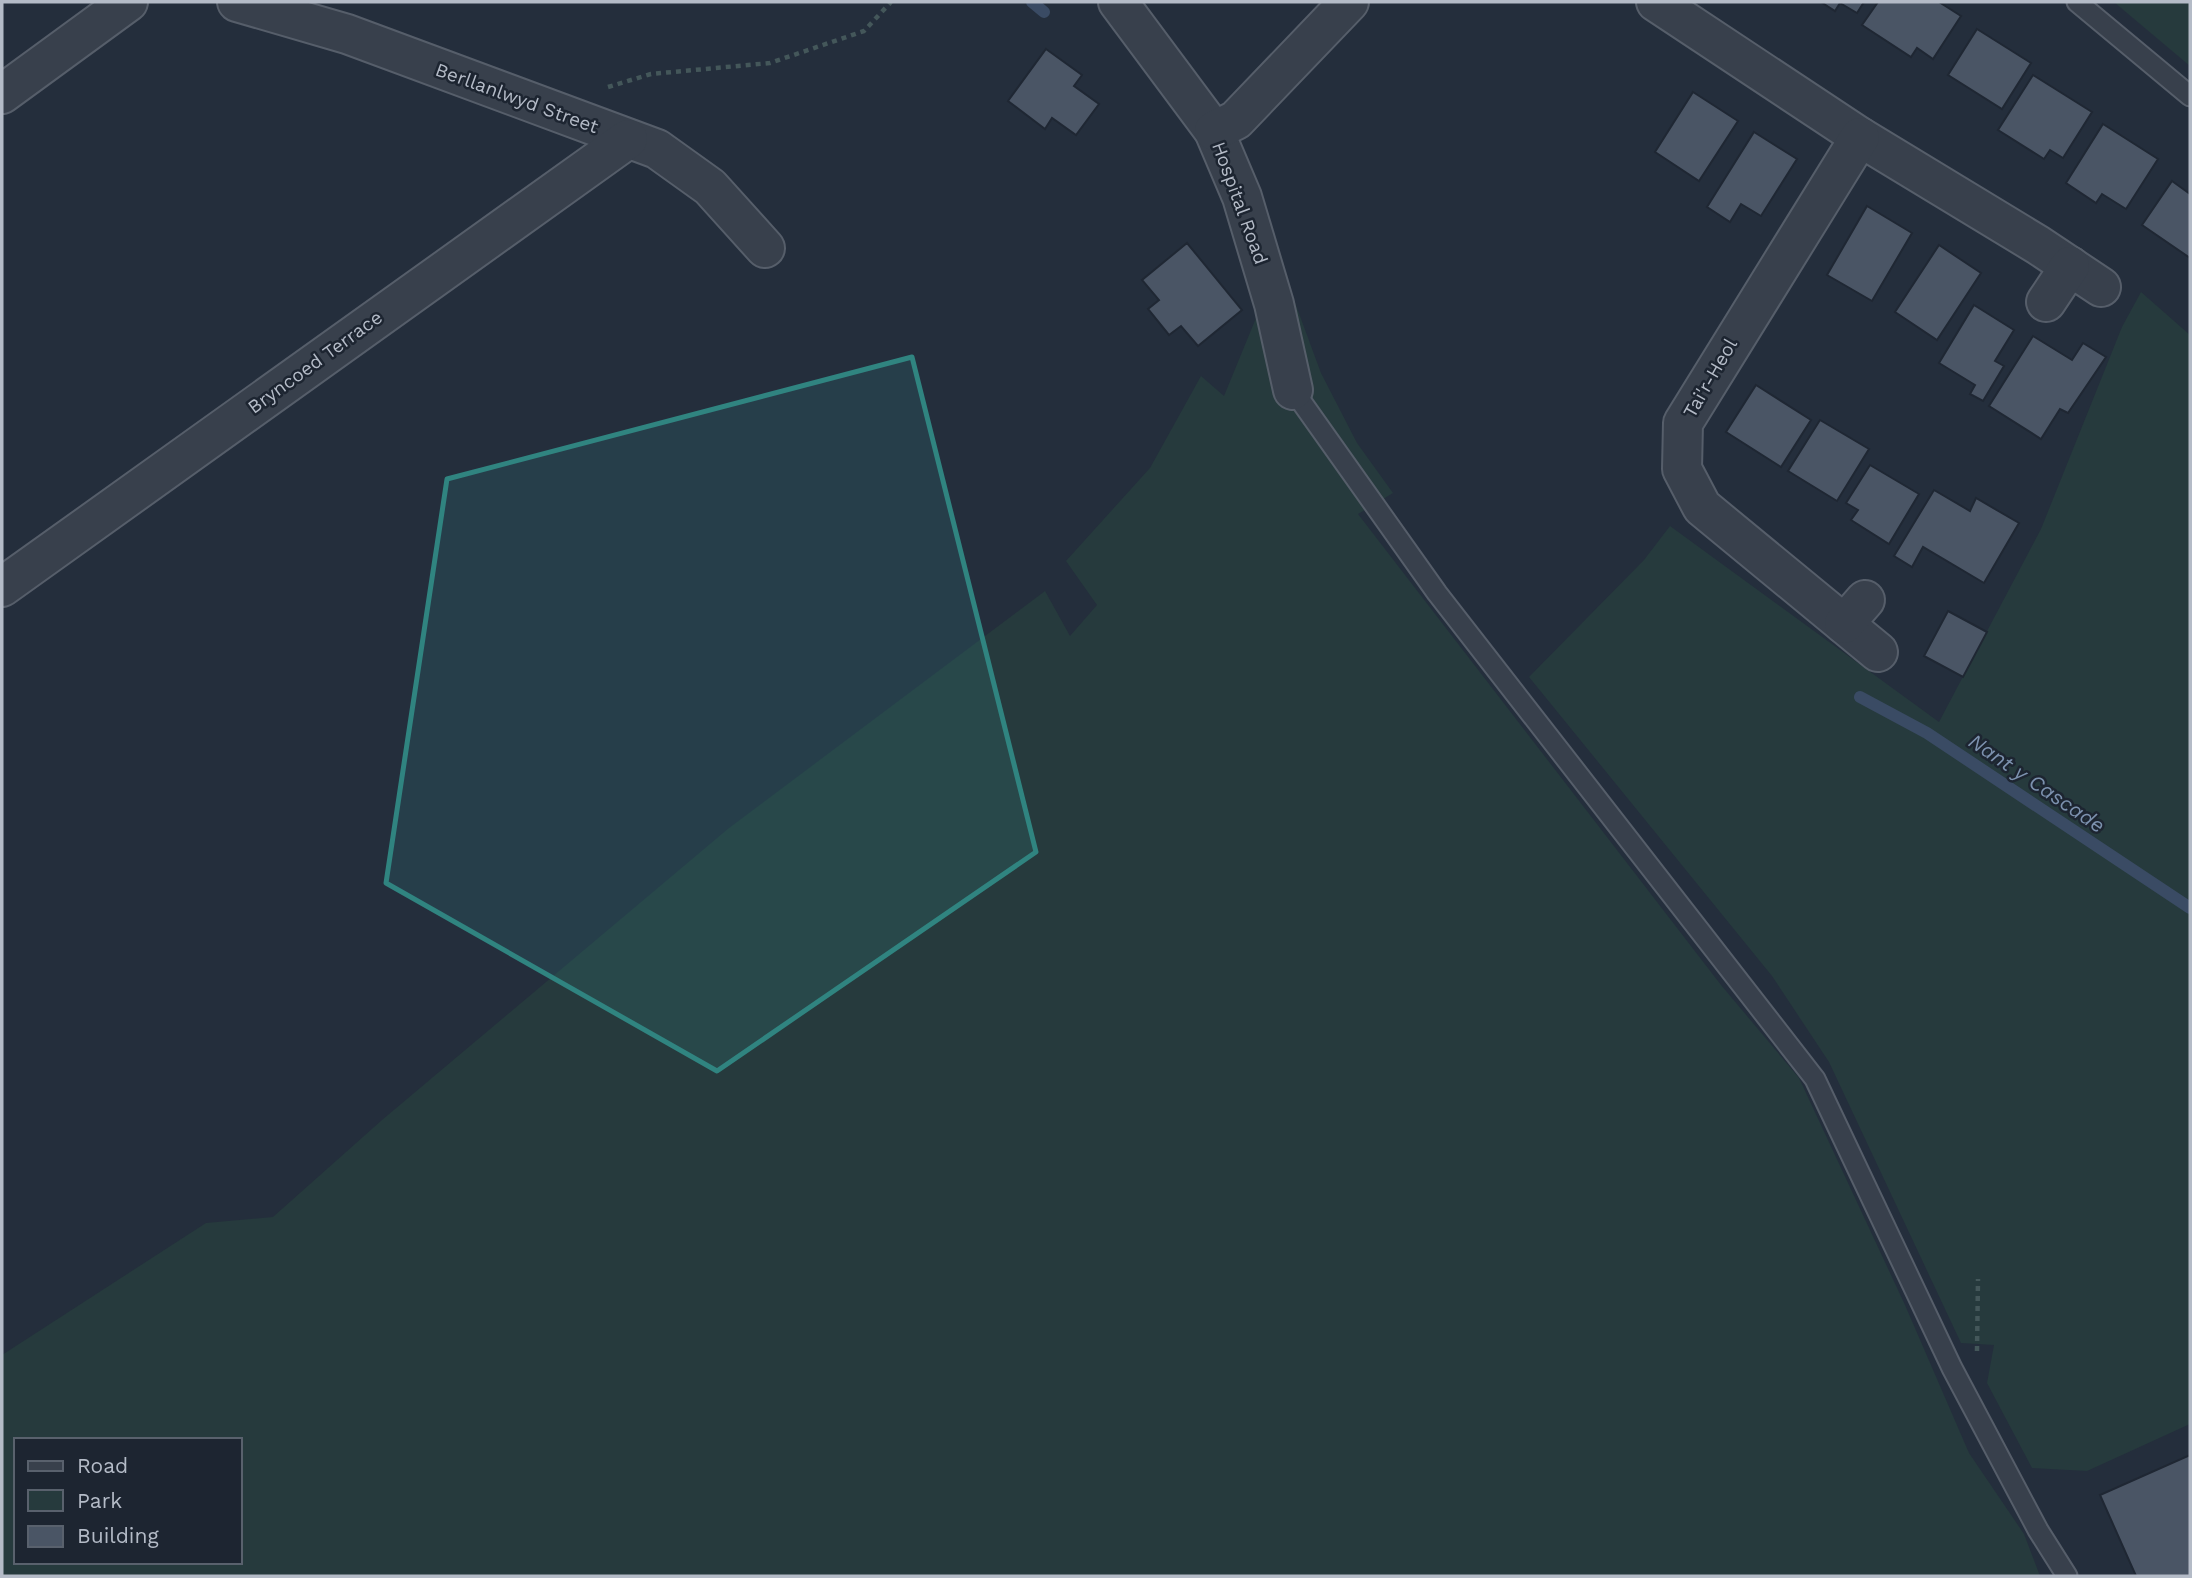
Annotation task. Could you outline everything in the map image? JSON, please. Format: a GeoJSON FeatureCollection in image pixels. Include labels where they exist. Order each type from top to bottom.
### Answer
{"type":"FeatureCollection","features":[{"type":"Feature","properties":{"kind":"street"},"geometry":{"type":"LineString","coordinates":[[2,93],[128,2]]}},
{"type":"Feature","properties":{"kind":"street","name":"Berllanlwyd Street"},"geometry":{"type":"LineString","coordinates":[[237,2],[283,8],[657,149],[710,187],[765,248]]}},
{"type":"Feature","properties":{"kind":"street","name":"Hospital Road"},"geometry":{"type":"LineString","coordinates":[[1118,2],[1214,131],[1242,197],[1274,304],[1293,390]]}},
{"type":"Feature","properties":{"kind":"street"},"geometry":{"type":"LineString","coordinates":[[1214,131],[1236,120],[1349,2]]}},
{"type":"Feature","properties":{"kind":"street"},"geometry":{"type":"LineString","coordinates":[[1656,2],[1860,137],[2101,287]]}},
{"type":"Feature","properties":{"kind":"street","name":"Tai'r-Heol"},"geometry":{"type":"LineString","coordinates":[[1860,137],[1683,423],[1682,469],[1702,507],[1855,612],[1878,652]]}},
{"type":"Feature","properties":{"kind":"street","name":"Bryncoed Terrace"},"geometry":{"type":"LineString","coordinates":[[2,587],[628,139]]}},
{"type":"Feature","properties":{"kind":"street"},"geometry":{"type":"LineString","coordinates":[[2046,302],[2070,266]]}},
{"type":"Feature","properties":{"kind":"lane"},"geometry":{"type":"LineString","coordinates":[[2077,2],[2190,96]]}},
{"type":"Feature","properties":{"kind":"lane"},"geometry":{"type":"LineString","coordinates":[[1293,390],[1437,593],[1815,1079],[1965,1392],[2038,1530],[2067,1576]]}},
{"type":"Feature","properties":{"kind":"path"},"geometry":{"type":"LineString","coordinates":[[551,110],[569,99],[651,74],[770,63],[863,31],[891,2]]}},
{"type":"Feature","properties":{"kind":"path"},"geometry":{"type":"LineString","coordinates":[[1965,1392],[1979,1345],[1978,1279]]}},
{"type":"Feature","properties":{"kind":"highlighted area"},"geometry":{"type":"Polygon","coordinates":[[[912,357],[1036,852],[717,1071],[386,883],[447,479],[912,357]]]}},
{"type":"Feature","properties":{"kind":"green space"},"geometry":{"type":"Polygon","coordinates":[[[2114,2],[2190,2],[2190,66],[2114,2]]]}},
{"type":"Feature","properties":{"kind":"green space"},"geometry":{"type":"Polygon","coordinates":[[[2141,292],[2190,335],[2190,1424],[2087,1471],[2032,1468],[1987,1383],[1994,1345],[1961,1343],[1829,1062],[1772,976],[1529,677],[1644,560],[1670,526],[1939,722],[2041,529],[2122,327],[2141,292]]]}},
{"type":"Feature","properties":{"kind":"green space"},"geometry":{"type":"Polygon","coordinates":[[[1294,300],[1321,373],[1357,443],[1393,493],[1358,514],[1721,985],[1799,1078],[1905,1305],[1969,1453],[2024,1534],[2040,1576],[2,1576],[2,1355],[206,1223],[273,1217],[382,1120],[729,828],[1045,591],[1070,636],[1097,605],[1066,561],[1150,468],[1201,376],[1224,396],[1256,318],[1294,300]]]}},
{"type":"Feature","properties":{"kind":"building"},"geometry":{"type":"Polygon","coordinates":[[[1821,2],[1864,2],[1857,13],[1840,3],[1835,11],[1821,2]]]}},
{"type":"Feature","properties":{"kind":"building"},"geometry":{"type":"Polygon","coordinates":[[[1878,2],[1939,2],[1961,16],[1933,59],[1917,48],[1911,57],[1862,25],[1878,2]]]}},
{"type":"Feature","properties":{"kind":"building"},"geometry":{"type":"Polygon","coordinates":[[[1977,29],[2031,63],[2002,109],[1948,75],[1977,29]]]}},
{"type":"Feature","properties":{"kind":"building"},"geometry":{"type":"Polygon","coordinates":[[[1046,49],[1082,75],[1074,86],[1099,104],[1076,135],[1052,118],[1045,129],[1008,101],[1046,49]]]}},
{"type":"Feature","properties":{"kind":"building"},"geometry":{"type":"Polygon","coordinates":[[[2033,75],[2092,112],[2063,158],[2050,150],[2044,159],[1998,130],[2033,75]]]}},
{"type":"Feature","properties":{"kind":"building"},"geometry":{"type":"Polygon","coordinates":[[[1693,92],[1738,121],[1699,181],[1655,152],[1693,92]]]}},
{"type":"Feature","properties":{"kind":"building"},"geometry":{"type":"Polygon","coordinates":[[[2103,124],[2158,159],[2126,209],[2102,194],[2096,203],[2066,183],[2103,124]]]}},
{"type":"Feature","properties":{"kind":"building"},"geometry":{"type":"Polygon","coordinates":[[[1754,132],[1797,159],[1761,216],[1741,204],[1730,222],[1707,207],[1754,132]]]}},
{"type":"Feature","properties":{"kind":"building"},"geometry":{"type":"Polygon","coordinates":[[[2172,181],[2190,194],[2190,258],[2142,225],[2172,181]]]}},
{"type":"Feature","properties":{"kind":"building"},"geometry":{"type":"Polygon","coordinates":[[[1867,206],[1912,233],[1872,301],[1827,275],[1867,206]]]}},
{"type":"Feature","properties":{"kind":"building"},"geometry":{"type":"Polygon","coordinates":[[[1187,243],[1242,310],[1198,346],[1181,326],[1169,335],[1148,309],[1159,300],[1142,280],[1187,243]]]}},
{"type":"Feature","properties":{"kind":"building"},"geometry":{"type":"Polygon","coordinates":[[[1939,245],[1981,273],[1937,340],[1895,312],[1939,245]]]}},
{"type":"Feature","properties":{"kind":"building"},"geometry":{"type":"Polygon","coordinates":[[[1974,305],[2014,330],[1995,361],[2004,366],[1983,401],[1970,394],[1975,385],[1939,363],[1974,305]]]}},
{"type":"Feature","properties":{"kind":"building"},"geometry":{"type":"Polygon","coordinates":[[[2033,336],[2072,360],[2083,343],[2106,357],[2068,413],[2060,409],[2041,439],[1989,406],[2033,336]]]}},
{"type":"Feature","properties":{"kind":"building"},"geometry":{"type":"Polygon","coordinates":[[[1756,385],[1811,420],[1781,467],[1726,432],[1756,385]]]}},
{"type":"Feature","properties":{"kind":"building"},"geometry":{"type":"Polygon","coordinates":[[[1820,420],[1869,449],[1837,501],[1788,471],[1820,420]]]}},
{"type":"Feature","properties":{"kind":"building"},"geometry":{"type":"Polygon","coordinates":[[[1870,465],[1919,494],[1889,544],[1851,520],[1858,510],[1846,503],[1870,465]]]}},
{"type":"Feature","properties":{"kind":"building"},"geometry":{"type":"Polygon","coordinates":[[[1934,490],[1970,511],[1976,498],[2019,523],[1984,583],[1923,547],[1912,567],[1894,556],[1934,490]]]}},
{"type":"Feature","properties":{"kind":"building"},"geometry":{"type":"Polygon","coordinates":[[[1948,611],[1987,632],[1963,677],[1924,656],[1948,611]]]}},
{"type":"Feature","properties":{"kind":"building"},"geometry":{"type":"Polygon","coordinates":[[[2190,1455],[2190,1576],[2136,1576],[2100,1495],[2190,1455]]]}},
{"type":"Feature","properties":{"kind":"waterway","name":"Nant y Cascade"},"geometry":{"type":"LineString","coordinates":[[1032,2],[1044,12]]}},
{"type":"Feature","properties":{"kind":"waterway","name":"Nant y Cascade"},"geometry":{"type":"LineString","coordinates":[[1860,697],[1927,733],[2190,908]]}}]}
